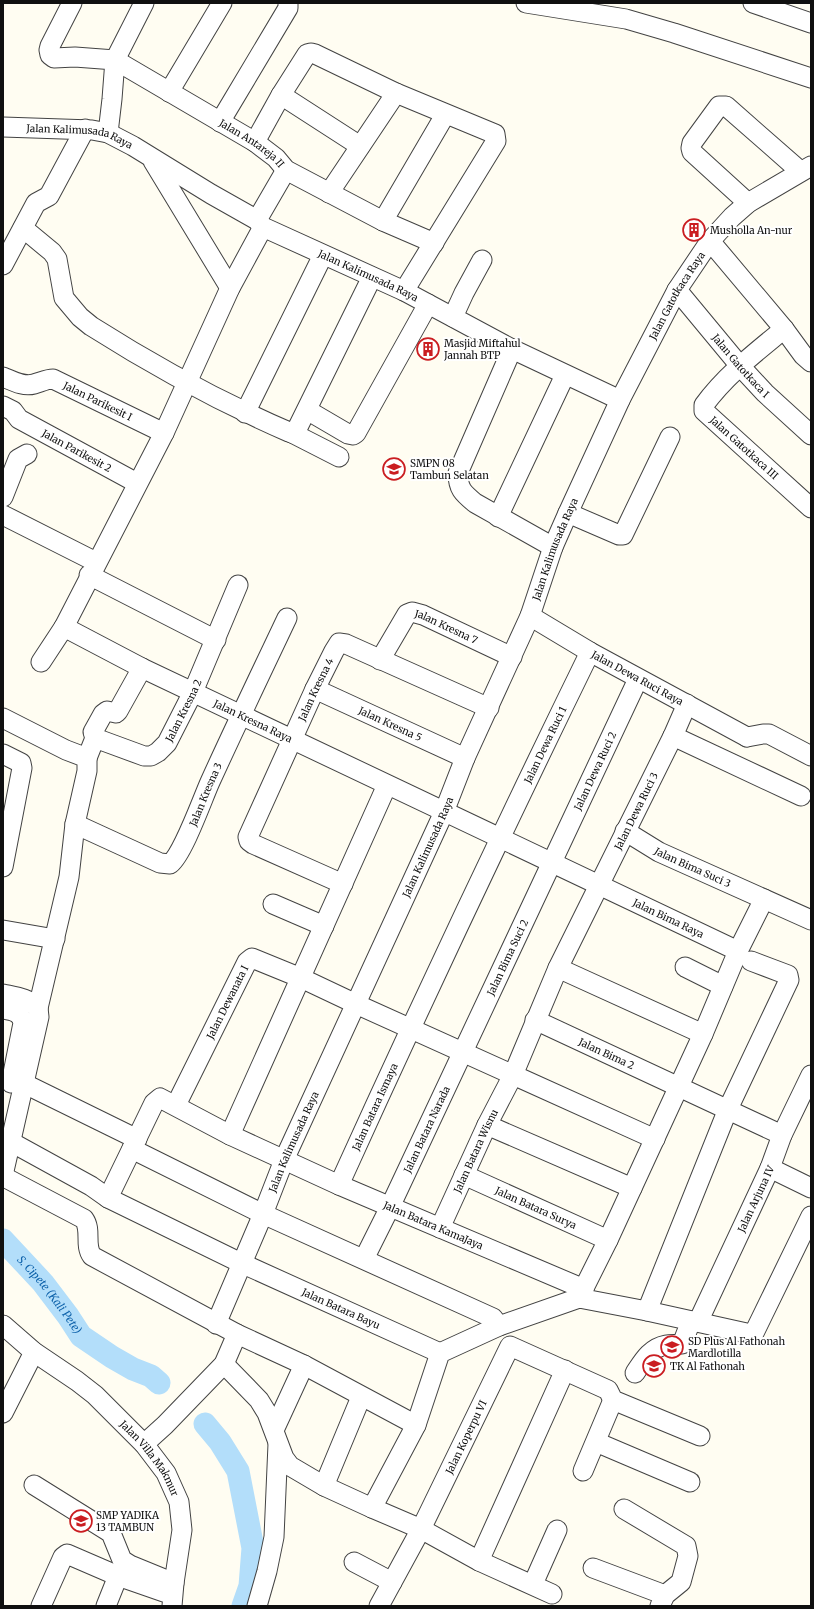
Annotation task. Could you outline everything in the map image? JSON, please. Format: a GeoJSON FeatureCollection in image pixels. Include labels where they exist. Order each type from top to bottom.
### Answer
{"type":"FeatureCollection","features":[{"type":"Feature","properties":{"kind":"street"},"geometry":{"type":"LineString","coordinates":[[72,3],[50,46],[50,56],[54,58],[75,57],[115,60]]}},
{"type":"Feature","properties":{"kind":"street"},"geometry":{"type":"LineString","coordinates":[[108,133],[115,60],[144,3]]}},
{"type":"Feature","properties":{"kind":"street"},"geometry":{"type":"LineString","coordinates":[[169,92],[222,3]]}},
{"type":"Feature","properties":{"kind":"street"},"geometry":{"type":"LineString","coordinates":[[220,122],[288,8],[288,3]]}},
{"type":"Feature","properties":{"kind":"street"},"geometry":{"type":"LineString","coordinates":[[526,3],[626,19],[674,33],[811,78]]}},
{"type":"Feature","properties":{"kind":"street"},"geometry":{"type":"LineString","coordinates":[[753,3],[811,23]]}},
{"type":"Feature","properties":{"kind":"street"},"geometry":{"type":"LineString","coordinates":[[255,142],[281,95],[307,54],[310,53],[445,115],[492,132],[496,138],[496,141],[404,291]]}},
{"type":"Feature","properties":{"kind":"street","name":"Jalan Antareja II"},"geometry":{"type":"LineString","coordinates":[[115,60],[255,142],[276,158],[286,170],[383,221],[434,243]]}},
{"type":"Feature","properties":{"kind":"street"},"geometry":{"type":"LineString","coordinates":[[329,193],[396,93]]}},
{"type":"Feature","properties":{"kind":"street"},"geometry":{"type":"LineString","coordinates":[[281,95],[360,146]]}},
{"type":"Feature","properties":{"kind":"street"},"geometry":{"type":"LineString","coordinates":[[748,203],[692,152],[692,142],[719,106],[726,106],[806,168]]}},
{"type":"Feature","properties":{"kind":"street"},"geometry":{"type":"LineString","coordinates":[[383,221],[445,115]]}},
{"type":"Feature","properties":{"kind":"street","name":"Jalan Kalimusada Raya"},"geometry":{"type":"LineString","coordinates":[[3,127],[85,130],[108,133],[133,146],[260,224],[323,255],[404,291],[512,349],[620,400],[553,548],[530,616],[465,758],[444,812],[284,1160],[263,1214],[216,1324]]}},
{"type":"Feature","properties":{"kind":"street"},"geometry":{"type":"LineString","coordinates":[[3,265],[36,203],[51,192],[85,130]]}},
{"type":"Feature","properties":{"kind":"street"},"geometry":{"type":"LineString","coordinates":[[152,158],[230,288]]}},
{"type":"Feature","properties":{"kind":"street","name":"Jalan Gatotkaca Raya"},"geometry":{"type":"LineString","coordinates":[[620,400],[677,290],[732,217],[748,203],[806,168]]}},
{"type":"Feature","properties":{"kind":"street"},"geometry":{"type":"LineString","coordinates":[[41,662],[64,627],[164,433],[286,170]]}},
{"type":"Feature","properties":{"kind":"street"},"geometry":{"type":"LineString","coordinates":[[23,228],[57,259],[64,298],[80,317],[104,334],[187,384],[245,413],[292,433],[339,457]]}},
{"type":"Feature","properties":{"kind":"street"},"geometry":{"type":"LineString","coordinates":[[712,243],[784,329],[808,355]]}},
{"type":"Feature","properties":{"kind":"street"},"geometry":{"type":"LineString","coordinates":[[245,413],[323,255]]}},
{"type":"Feature","properties":{"kind":"street"},"geometry":{"type":"LineString","coordinates":[[453,317],[482,260]]}},
{"type":"Feature","properties":{"kind":"street"},"geometry":{"type":"LineString","coordinates":[[292,433],[297,429],[307,410],[372,277]]}},
{"type":"Feature","properties":{"kind":"street","name":"Jalan Gatotkaca I"},"geometry":{"type":"LineString","coordinates":[[677,290],[740,366],[765,393],[811,435]]}},
{"type":"Feature","properties":{"kind":"street"},"geometry":{"type":"LineString","coordinates":[[307,410],[353,435],[428,304]]}},
{"type":"Feature","properties":{"kind":"street"},"geometry":{"type":"LineString","coordinates":[[740,366],[784,329]]}},
{"type":"Feature","properties":{"kind":"street"},"geometry":{"type":"LineString","coordinates":[[512,349],[458,473],[458,484],[464,494],[498,517],[553,548]]}},
{"type":"Feature","properties":{"kind":"street","name":"Jalan Gatotkaca III"},"geometry":{"type":"LineString","coordinates":[[740,366],[716,388],[704,405],[704,411],[811,508]]}},
{"type":"Feature","properties":{"kind":"street"},"geometry":{"type":"LineString","coordinates":[[498,517],[565,374]]}},
{"type":"Feature","properties":{"kind":"street"},"geometry":{"type":"LineString","coordinates":[[3,377],[24,385],[30,385]]}},
{"type":"Feature","properties":{"kind":"street","name":"Jalan Parikesit I"},"geometry":{"type":"LineString","coordinates":[[30,385],[49,379],[54,379],[164,433]]}},
{"type":"Feature","properties":{"kind":"street"},"geometry":{"type":"LineString","coordinates":[[11,411],[30,385]]}},
{"type":"Feature","properties":{"kind":"street","name":"Jalan Parikesit 2"},"geometry":{"type":"LineString","coordinates":[[11,411],[19,419],[137,483]]}},
{"type":"Feature","properties":{"kind":"street"},"geometry":{"type":"LineString","coordinates":[[568,513],[622,535],[670,438]]}},
{"type":"Feature","properties":{"kind":"street"},"geometry":{"type":"LineString","coordinates":[[3,497],[18,459],[27,454]]}},
{"type":"Feature","properties":{"kind":"street"},"geometry":{"type":"LineString","coordinates":[[3,515],[216,640]]}},
{"type":"Feature","properties":{"kind":"street","name":"Jalan Kresna 2"},"geometry":{"type":"LineString","coordinates":[[94,738],[140,755],[151,756],[158,752],[167,743],[193,692],[238,586]]}},
{"type":"Feature","properties":{"kind":"street","name":"Jalan Kresna 7"},"geometry":{"type":"LineString","coordinates":[[380,660],[407,614],[412,612],[423,615],[512,657]]}},
{"type":"Feature","properties":{"kind":"street","name":"Jalan Dewa Ruci Raya"},"geometry":{"type":"LineString","coordinates":[[530,616],[638,679],[747,737]]}},
{"type":"Feature","properties":{"kind":"street"},"geometry":{"type":"LineString","coordinates":[[242,715],[287,618]]}},
{"type":"Feature","properties":{"kind":"street","name":"Jalan Kresna Raya"},"geometry":{"type":"LineString","coordinates":[[64,627],[142,668],[500,838]]}},
{"type":"Feature","properties":{"kind":"street","name":"Jalan Kresna 4"},"geometry":{"type":"LineString","coordinates":[[343,884],[249,841],[248,837],[316,689],[339,643],[342,642],[380,660]]}},
{"type":"Feature","properties":{"kind":"street","name":"Jalan Dewa Ruci 1"},"geometry":{"type":"LineString","coordinates":[[410,1029],[590,652]]}},
{"type":"Feature","properties":{"kind":"street"},"geometry":{"type":"LineString","coordinates":[[380,660],[489,708]]}},
{"type":"Feature","properties":{"kind":"street"},"geometry":{"type":"LineString","coordinates":[[142,668],[118,711],[107,711],[103,714],[93,732],[94,738],[87,758],[87,770],[75,824],[69,877],[38,1008],[39,1017],[7,1142],[4,1171],[6,1178],[84,1219],[87,1225],[89,1251],[92,1256],[216,1324],[304,1365],[416,1425]]}},
{"type":"Feature","properties":{"kind":"street","name":"Jalan Dewa Ruci 2"},"geometry":{"type":"LineString","coordinates":[[551,863],[638,679]]}},
{"type":"Feature","properties":{"kind":"street","name":"Jalan Kresna 5"},"geometry":{"type":"LineString","coordinates":[[316,689],[465,758]]}},
{"type":"Feature","properties":{"kind":"street","name":"Jalan Dewa Ruci 3"},"geometry":{"type":"LineString","coordinates":[[558,968],[673,736],[687,704]]}},
{"type":"Feature","properties":{"kind":"street","name":"Jalan Kresna 3"},"geometry":{"type":"LineString","coordinates":[[75,824],[160,863],[170,864],[173,862],[185,840],[210,782],[242,715]]}},
{"type":"Feature","properties":{"kind":"street"},"geometry":{"type":"LineString","coordinates":[[3,718],[60,748],[87,758]]}},
{"type":"Feature","properties":{"kind":"street"},"geometry":{"type":"LineString","coordinates":[[738,766],[747,737],[763,734],[769,734],[811,756]]}},
{"type":"Feature","properties":{"kind":"street"},"geometry":{"type":"LineString","coordinates":[[673,736],[801,796]]}},
{"type":"Feature","properties":{"kind":"street"},"geometry":{"type":"LineString","coordinates":[[3,754],[21,763],[22,768],[3,867]]}},
{"type":"Feature","properties":{"kind":"street"},"geometry":{"type":"LineString","coordinates":[[230,1135],[387,785]]}},
{"type":"Feature","properties":{"kind":"street","name":"Jalan Bima Suci 3"},"geometry":{"type":"LineString","coordinates":[[625,831],[659,852],[811,920]]}},
{"type":"Feature","properties":{"kind":"street","name":"Jalan Bima Raya"},"geometry":{"type":"LineString","coordinates":[[500,838],[744,956],[788,975],[789,980],[728,1110]]}},
{"type":"Feature","properties":{"kind":"street","name":"Jalan Bima Suci 2"},"geometry":{"type":"LineString","coordinates":[[463,1052],[551,863]]}},
{"type":"Feature","properties":{"kind":"street"},"geometry":{"type":"LineString","coordinates":[[372,1508],[416,1425],[440,1353],[499,1326],[582,1293],[679,1087],[723,986],[744,956],[764,899]]}},
{"type":"Feature","properties":{"kind":"street"},"geometry":{"type":"LineString","coordinates":[[273,904],[324,926]]}},
{"type":"Feature","properties":{"kind":"street"},"geometry":{"type":"LineString","coordinates":[[3,930],[55,939]]}},
{"type":"Feature","properties":{"kind":"street","name":"Jalan Dewanata I"},"geometry":{"type":"LineString","coordinates":[[176,1105],[247,962],[252,958],[300,978],[655,1139]]}},
{"type":"Feature","properties":{"kind":"street"},"geometry":{"type":"LineString","coordinates":[[684,967],[723,986]]}},
{"type":"Feature","properties":{"kind":"street"},"geometry":{"type":"LineString","coordinates":[[558,968],[703,1034]]}},
{"type":"Feature","properties":{"kind":"street","name":"Jalan Batara Wisnu"},"geometry":{"type":"LineString","coordinates":[[440,1228],[487,1125],[513,1075],[558,968]]}},
{"type":"Feature","properties":{"kind":"street"},"geometry":{"type":"LineString","coordinates":[[3,994],[32,1002],[38,1008]]}},
{"type":"Feature","properties":{"kind":"street"},"geometry":{"type":"LineString","coordinates":[[3,1009],[18,1014],[22,1017],[22,1023],[3,1122]]}},
{"type":"Feature","properties":{"kind":"street","name":"Jalan Bima 2"},"geometry":{"type":"LineString","coordinates":[[535,1020],[782,1134]]}},
{"type":"Feature","properties":{"kind":"street","name":"Jalan Batara Ismaya"},"geometry":{"type":"LineString","coordinates":[[339,1185],[410,1029]]}},
{"type":"Feature","properties":{"kind":"street","name":"Jalan Batara Narada"},"geometry":{"type":"LineString","coordinates":[[364,1259],[463,1052]]}},
{"type":"Feature","properties":{"kind":"street","name":"Jalan Arjuna IV"},"geometry":{"type":"LineString","coordinates":[[635,1373],[649,1354],[655,1349],[666,1345],[682,1344],[695,1321],[770,1168],[782,1134],[811,1075]]}},
{"type":"Feature","properties":{"kind":"street"},"geometry":{"type":"LineString","coordinates":[[23,1083],[263,1214],[493,1318],[499,1326]]}},
{"type":"Feature","properties":{"kind":"street","name":"Jalan Batara KamaJaya"},"geometry":{"type":"LineString","coordinates":[[134,1144],[154,1103],[160,1098],[176,1105],[230,1135],[284,1160],[440,1228],[582,1293],[647,1311],[751,1334],[754,1333],[811,1216]]}},
{"type":"Feature","properties":{"kind":"street"},"geometry":{"type":"LineString","coordinates":[[647,1311],[728,1110]]}},
{"type":"Feature","properties":{"kind":"street"},"geometry":{"type":"LineString","coordinates":[[487,1125],[632,1188]]}},
{"type":"Feature","properties":{"kind":"street","name":"Jalan Batara Bayu"},"geometry":{"type":"LineString","coordinates":[[7,1142],[91,1186],[108,1198],[241,1263],[440,1353]]}},
{"type":"Feature","properties":{"kind":"street"},"geometry":{"type":"LineString","coordinates":[[108,1198],[134,1144]]}},
{"type":"Feature","properties":{"kind":"street"},"geometry":{"type":"LineString","coordinates":[[770,1168],[811,1188]]}},
{"type":"Feature","properties":{"kind":"street","name":"Jalan Batara Surya"},"geometry":{"type":"LineString","coordinates":[[464,1175],[608,1240]]}},
{"type":"Feature","properties":{"kind":"street","name":"Jalan Villa Makmur"},"geometry":{"type":"LineString","coordinates":[[3,1325],[34,1352],[95,1395],[144,1444],[166,1473],[179,1502],[182,1530],[173,1595]]}},
{"type":"Feature","properties":{"kind":"street"},"geometry":{"type":"LineString","coordinates":[[144,1444],[180,1410],[224,1364],[237,1334]]}},
{"type":"Feature","properties":{"kind":"street","name":"Jalan Koperpu VI"},"geometry":{"type":"LineString","coordinates":[[379,1606],[421,1529],[510,1346],[565,1370]]}},
{"type":"Feature","properties":{"kind":"street"},"geometry":{"type":"LineString","coordinates":[[3,1413],[34,1352]]}},
{"type":"Feature","properties":{"kind":"street"},"geometry":{"type":"LineString","coordinates":[[224,1364],[259,1400],[267,1413],[284,1458],[290,1466],[324,1486],[421,1529],[479,1561],[533,1584],[552,1594]]}},
{"type":"Feature","properties":{"kind":"street"},"geometry":{"type":"LineString","coordinates":[[257,1606],[267,1571],[274,1537],[276,1437],[304,1365]]}},
{"type":"Feature","properties":{"kind":"street"},"geometry":{"type":"LineString","coordinates":[[479,1561],[565,1370],[608,1390],[613,1400],[700,1436]]}},
{"type":"Feature","properties":{"kind":"street"},"geometry":{"type":"LineString","coordinates":[[324,1486],[362,1397]]}},
{"type":"Feature","properties":{"kind":"street"},"geometry":{"type":"LineString","coordinates":[[584,1471],[613,1400]]}},
{"type":"Feature","properties":{"kind":"street"},"geometry":{"type":"LineString","coordinates":[[596,1442],[690,1482]]}},
{"type":"Feature","properties":{"kind":"street"},"geometry":{"type":"LineString","coordinates":[[34,1485],[111,1533],[122,1560],[173,1595]]}},
{"type":"Feature","properties":{"kind":"street"},"geometry":{"type":"LineString","coordinates":[[593,1568],[663,1601],[681,1582],[688,1556],[686,1546],[624,1509]]}},
{"type":"Feature","properties":{"kind":"street"},"geometry":{"type":"LineString","coordinates":[[533,1584],[557,1530]]}},
{"type":"Feature","properties":{"kind":"street"},"geometry":{"type":"LineString","coordinates":[[41,1606],[63,1557],[67,1554],[118,1576],[173,1595]]}},
{"type":"Feature","properties":{"kind":"street"},"geometry":{"type":"LineString","coordinates":[[354,1562],[392,1582]]}},
{"type":"Feature","properties":{"kind":"street"},"geometry":{"type":"LineString","coordinates":[[106,1606],[118,1576]]}},
{"type":"Feature","properties":{"kind":"waterway","name":"S. Cipete (Kali Pete)"},"geometry":{"type":"LineString","coordinates":[[3,1240],[43,1283],[81,1336],[112,1357],[133,1369],[151,1376],[159,1383]]}},
{"type":"Feature","properties":{"kind":"waterway","name":"S. Cipete (Kali Pete)"},"geometry":{"type":"LineString","coordinates":[[205,1424],[220,1442],[238,1471],[253,1548],[250,1586],[243,1606]]}},
{"type":"Feature","properties":{"kind":"place","name":"Musholla An-nur"},"geometry":{"type":"Point","coordinates":[694,230]}},
{"type":"Feature","properties":{"kind":"place","name":"Masjid Miftahul Jannah BTP"},"geometry":{"type":"Point","coordinates":[428,349]}},
{"type":"Feature","properties":{"kind":"place","name":"SMPN 08 Tambun Selatan"},"geometry":{"type":"Point","coordinates":[394,469]}},
{"type":"Feature","properties":{"kind":"place","name":"SD Plus Al Fathonah Mardlotilla"},"geometry":{"type":"Point","coordinates":[672,1347]}},
{"type":"Feature","properties":{"kind":"place","name":"TK Al Fathonah"},"geometry":{"type":"Point","coordinates":[654,1366]}},
{"type":"Feature","properties":{"kind":"place","name":"SMP YADIKA 13 TAMBUN"},"geometry":{"type":"Point","coordinates":[81,1521]}}]}
